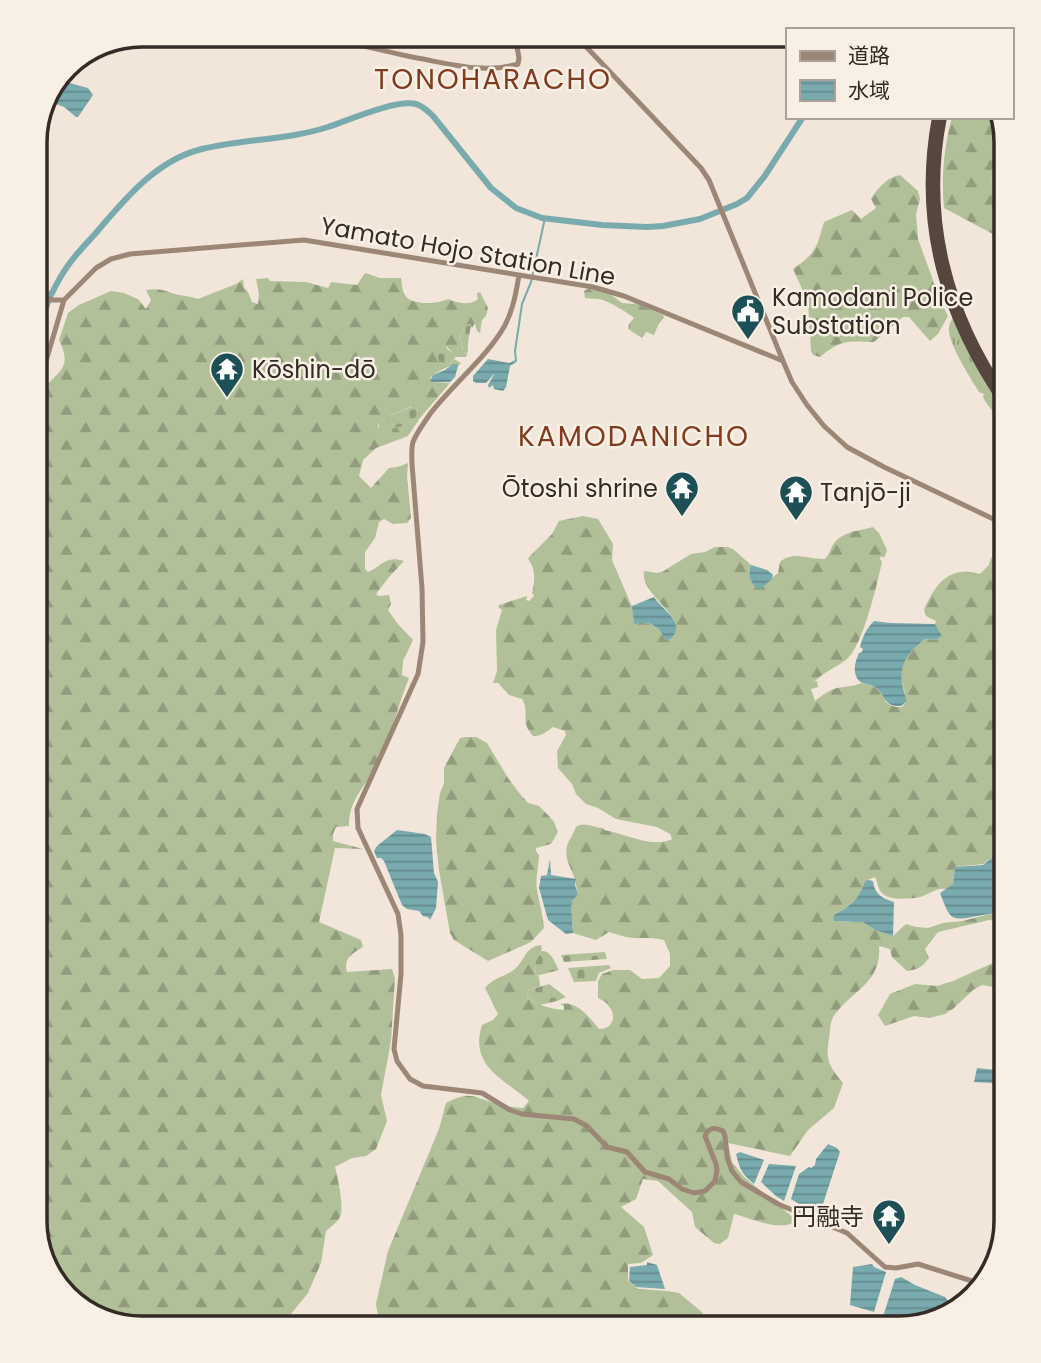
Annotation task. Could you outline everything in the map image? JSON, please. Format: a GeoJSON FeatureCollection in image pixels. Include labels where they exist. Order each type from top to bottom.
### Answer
{"type":"FeatureCollection","features":[{"type":"Feature","properties":{"kind":"highway"},"geometry":{"type":"LineString","coordinates":[[936,119],[930,150],[929,193],[937,258],[960,326],[994,388]]}},
{"type":"Feature","properties":{"kind":"highway"},"geometry":{"type":"LineString","coordinates":[[943,119],[937,150],[935,193],[943,257],[965,323],[994,377]]}},
{"type":"Feature","properties":{"kind":"street"},"geometry":{"type":"LineString","coordinates":[[373,47],[472,69],[503,68],[518,64],[517,47]]}},
{"type":"Feature","properties":{"kind":"street"},"geometry":{"type":"LineString","coordinates":[[586,47],[701,168],[709,180],[792,382],[824,426],[847,447],[994,519]]}},
{"type":"Feature","properties":{"kind":"street","name":"Yamato Hojo Station Line"},"geometry":{"type":"LineString","coordinates":[[64,300],[96,268],[120,256],[294,240],[593,287],[783,361]]}},
{"type":"Feature","properties":{"kind":"street"},"geometry":{"type":"LineString","coordinates":[[519,275],[512,307],[503,328],[436,407],[419,429],[412,444],[423,642],[418,674],[357,809],[358,828],[398,914],[401,968],[394,1049],[397,1061],[410,1079],[423,1086],[482,1093],[522,1114],[574,1119],[587,1126],[607,1147],[627,1152],[645,1172],[669,1179],[682,1189],[694,1193],[705,1191],[715,1181],[716,1164],[705,1136],[716,1127],[723,1130],[727,1157],[732,1171],[741,1182],[778,1204],[846,1233],[885,1267],[918,1264],[972,1281]]}},
{"type":"Feature","properties":{"kind":"street"},"geometry":{"type":"LineString","coordinates":[[47,298],[64,300],[47,357]]}},
{"type":"Feature","properties":{"kind":"green space"},"geometry":{"type":"Polygon","coordinates":[[[952,119],[991,119],[994,171],[990,180],[994,185],[994,235],[944,208],[947,140],[952,119]]]}},
{"type":"Feature","properties":{"kind":"green space"},"geometry":{"type":"Polygon","coordinates":[[[900,175],[918,191],[918,239],[948,316],[938,334],[930,341],[909,317],[903,317],[874,342],[845,342],[820,357],[813,355],[808,302],[793,269],[814,249],[824,222],[852,210],[861,219],[876,208],[871,199],[879,188],[891,178],[900,175]]]}},
{"type":"Feature","properties":{"kind":"green space"},"geometry":{"type":"Polygon","coordinates":[[[365,273],[380,278],[401,278],[404,293],[413,301],[432,303],[448,299],[467,303],[478,299],[477,293],[480,292],[488,308],[480,333],[475,323],[472,328],[470,324],[464,325],[458,339],[461,340],[465,354],[468,351],[466,357],[456,357],[446,346],[437,353],[439,363],[447,365],[454,359],[461,363],[430,378],[433,382],[450,383],[408,436],[376,448],[363,460],[359,476],[371,488],[389,468],[408,463],[411,518],[407,523],[393,524],[384,519],[379,522],[375,538],[365,552],[365,569],[368,572],[392,559],[404,561],[376,594],[389,595],[391,604],[388,610],[413,640],[403,661],[402,675],[409,678],[384,752],[357,796],[349,826],[336,827],[333,834],[333,841],[363,849],[335,848],[319,922],[361,940],[363,947],[347,960],[347,972],[392,969],[395,978],[391,1041],[381,1095],[387,1121],[376,1149],[366,1156],[352,1158],[335,1167],[341,1197],[341,1214],[326,1231],[321,1263],[308,1293],[289,1316],[142,1316],[117,1313],[79,1292],[63,1274],[52,1252],[47,1221],[47,385],[63,367],[65,356],[59,340],[68,313],[79,305],[111,291],[138,299],[146,309],[151,300],[146,290],[151,289],[198,299],[243,279],[244,288],[252,302],[258,304],[256,279],[306,282],[328,288],[331,282],[357,285],[365,273]],[[412,406],[379,421],[378,428],[391,434],[392,428],[405,426],[418,414],[417,406],[412,406]]]}},
{"type":"Feature","properties":{"kind":"green space"},"geometry":{"type":"Polygon","coordinates":[[[589,288],[610,294],[622,303],[635,303],[664,317],[654,335],[646,332],[642,338],[628,329],[634,318],[632,316],[606,301],[585,298],[584,291],[589,288]]]}},
{"type":"Feature","properties":{"kind":"green space"},"geometry":{"type":"Polygon","coordinates":[[[953,318],[994,394],[994,413],[985,401],[984,394],[979,392],[965,370],[949,334],[949,325],[953,318]]]}},
{"type":"Feature","properties":{"kind":"green space"},"geometry":{"type":"Polygon","coordinates":[[[464,324],[471,324],[468,351],[465,354],[461,340],[458,339],[464,324]]]}},
{"type":"Feature","properties":{"kind":"green space"},"geometry":{"type":"Polygon","coordinates":[[[446,346],[457,356],[447,365],[439,363],[437,353],[440,347],[446,346]]]}},
{"type":"Feature","properties":{"kind":"green space"},"geometry":{"type":"Polygon","coordinates":[[[417,406],[418,414],[412,422],[393,428],[391,434],[383,428],[379,429],[379,421],[417,406]]]}},
{"type":"Feature","properties":{"kind":"green space"},"geometry":{"type":"Polygon","coordinates":[[[583,516],[598,519],[613,544],[612,560],[633,609],[634,623],[652,625],[669,640],[675,632],[675,624],[649,590],[644,571],[662,572],[691,554],[715,547],[727,547],[751,565],[751,578],[759,589],[778,573],[780,562],[785,558],[796,556],[825,559],[834,543],[842,536],[873,527],[887,550],[884,558],[881,556],[880,559],[882,562],[869,614],[852,653],[814,682],[817,681],[818,687],[811,689],[815,701],[834,689],[861,683],[876,688],[888,704],[902,707],[906,702],[901,676],[903,662],[925,639],[936,640],[942,636],[936,621],[926,616],[924,610],[933,592],[952,575],[960,572],[980,574],[989,565],[991,557],[994,562],[994,856],[983,864],[955,867],[953,884],[947,889],[936,890],[920,897],[905,899],[884,895],[875,877],[865,881],[854,901],[834,915],[833,919],[863,922],[875,930],[893,936],[906,924],[928,928],[994,913],[994,921],[938,932],[925,949],[929,958],[920,967],[907,971],[892,957],[890,949],[879,946],[879,959],[871,978],[840,1008],[831,1022],[828,1058],[843,1083],[834,1108],[808,1130],[790,1156],[728,1143],[732,1162],[744,1177],[794,1218],[794,1222],[781,1226],[773,1225],[734,1214],[728,1238],[720,1244],[714,1243],[695,1227],[692,1212],[658,1181],[643,1179],[636,1199],[621,1207],[644,1227],[653,1255],[641,1263],[628,1264],[628,1281],[638,1289],[679,1293],[703,1313],[702,1316],[378,1316],[376,1304],[388,1251],[439,1129],[446,1103],[470,1096],[523,1108],[529,1101],[491,1070],[480,1051],[482,1025],[493,1020],[498,1014],[485,988],[513,970],[529,950],[541,945],[542,949],[535,963],[540,986],[528,990],[527,997],[554,1009],[564,1010],[564,1006],[560,1004],[566,1003],[577,1007],[599,1029],[608,1027],[613,1018],[609,1006],[598,998],[598,981],[602,974],[613,970],[630,970],[642,979],[659,978],[670,966],[670,954],[664,940],[624,937],[609,932],[596,940],[573,933],[571,902],[578,893],[566,852],[576,827],[583,825],[656,842],[672,839],[670,834],[657,827],[616,819],[586,804],[558,768],[557,751],[566,735],[565,731],[553,727],[541,735],[533,736],[526,723],[522,699],[509,695],[498,683],[493,683],[497,671],[496,630],[502,610],[498,607],[527,596],[526,600],[529,601],[534,596],[534,575],[528,559],[552,534],[559,521],[583,516]]]}},
{"type":"Feature","properties":{"kind":"green space"},"geometry":{"type":"Polygon","coordinates":[[[476,737],[487,743],[520,794],[528,803],[539,806],[548,815],[558,832],[551,844],[536,848],[539,855],[537,885],[544,928],[531,942],[488,961],[454,940],[450,933],[436,841],[444,768],[460,738],[476,737]]]}},
{"type":"Feature","properties":{"kind":"green space"},"geometry":{"type":"Polygon","coordinates":[[[541,951],[550,955],[559,970],[536,976],[535,963],[541,951]]]}},
{"type":"Feature","properties":{"kind":"green space"},"geometry":{"type":"Polygon","coordinates":[[[605,952],[607,959],[564,962],[561,955],[605,952]]]}},
{"type":"Feature","properties":{"kind":"green space"},"geometry":{"type":"Polygon","coordinates":[[[994,963],[994,987],[982,985],[945,1014],[929,1018],[914,1016],[885,1026],[878,1015],[890,994],[915,984],[937,986],[994,963]]]}},
{"type":"Feature","properties":{"kind":"green space"},"geometry":{"type":"Polygon","coordinates":[[[609,965],[611,968],[599,973],[596,981],[574,982],[568,968],[609,965]]]}},
{"type":"Feature","properties":{"kind":"green space"},"geometry":{"type":"Polygon","coordinates":[[[549,984],[566,997],[540,1005],[527,997],[528,990],[549,984]]]}},
{"type":"Feature","properties":{"kind":"water"},"geometry":{"type":"Polygon","coordinates":[[[68,83],[88,88],[93,95],[78,117],[55,104],[68,83]]]}},
{"type":"Feature","properties":{"kind":"water"},"geometry":{"type":"Polygon","coordinates":[[[488,359],[515,363],[510,366],[503,391],[494,389],[493,385],[489,388],[495,373],[486,383],[473,381],[473,376],[488,359]]]}},
{"type":"Feature","properties":{"kind":"water"},"geometry":{"type":"Polygon","coordinates":[[[453,364],[458,366],[455,377],[450,382],[430,381],[433,375],[453,364]]]}},
{"type":"Feature","properties":{"kind":"water"},"geometry":{"type":"Polygon","coordinates":[[[751,565],[773,575],[759,590],[750,579],[751,565]]]}},
{"type":"Feature","properties":{"kind":"water"},"geometry":{"type":"Polygon","coordinates":[[[654,597],[675,623],[674,634],[669,640],[652,625],[634,624],[632,606],[654,597]]]}},
{"type":"Feature","properties":{"kind":"water"},"geometry":{"type":"Polygon","coordinates":[[[874,621],[935,624],[942,636],[936,640],[925,639],[911,651],[903,664],[902,679],[906,702],[901,706],[888,703],[879,690],[856,676],[856,661],[863,649],[860,647],[861,643],[874,621]]]}},
{"type":"Feature","properties":{"kind":"water"},"geometry":{"type":"Polygon","coordinates":[[[397,830],[431,837],[434,873],[438,882],[436,908],[430,920],[419,911],[407,909],[402,905],[384,861],[377,858],[374,851],[397,830]]]}},
{"type":"Feature","properties":{"kind":"water"},"geometry":{"type":"Polygon","coordinates":[[[994,856],[994,913],[961,919],[952,917],[940,893],[953,884],[955,867],[983,865],[994,856]]]}},
{"type":"Feature","properties":{"kind":"water"},"geometry":{"type":"Polygon","coordinates":[[[550,859],[551,875],[576,879],[578,894],[571,902],[573,933],[566,934],[548,920],[539,888],[541,876],[547,875],[550,859]]]}},
{"type":"Feature","properties":{"kind":"water"},"geometry":{"type":"Polygon","coordinates":[[[868,880],[873,881],[875,890],[880,895],[894,902],[893,936],[875,930],[863,922],[833,919],[834,915],[854,901],[868,880]]]}},
{"type":"Feature","properties":{"kind":"water"},"geometry":{"type":"Polygon","coordinates":[[[977,1068],[994,1070],[994,1084],[974,1082],[977,1068]]]}},
{"type":"Feature","properties":{"kind":"water"},"geometry":{"type":"Polygon","coordinates":[[[828,1144],[840,1152],[820,1213],[791,1199],[799,1174],[815,1165],[816,1159],[828,1144]]]}},
{"type":"Feature","properties":{"kind":"water"},"geometry":{"type":"Polygon","coordinates":[[[740,1152],[764,1160],[754,1184],[740,1167],[736,1154],[740,1152]]]}},
{"type":"Feature","properties":{"kind":"water"},"geometry":{"type":"Polygon","coordinates":[[[769,1164],[796,1166],[784,1201],[761,1182],[769,1164]]]}},
{"type":"Feature","properties":{"kind":"water"},"geometry":{"type":"Polygon","coordinates":[[[647,1262],[657,1265],[665,1289],[636,1287],[629,1281],[630,1267],[647,1265],[647,1262]]]}},
{"type":"Feature","properties":{"kind":"water"},"geometry":{"type":"Polygon","coordinates":[[[872,1264],[886,1272],[874,1312],[850,1305],[853,1267],[872,1264]]]}},
{"type":"Feature","properties":{"kind":"water"},"geometry":{"type":"Polygon","coordinates":[[[901,1277],[945,1297],[948,1301],[918,1314],[883,1316],[895,1279],[901,1277]]]}},
{"type":"Feature","properties":{"kind":"waterway"},"geometry":{"type":"LineString","coordinates":[[47,304],[70,263],[129,195],[170,162],[202,149],[313,131],[385,107],[416,104],[433,116],[491,188],[516,208],[542,218],[647,227],[700,219],[747,198],[802,119]]}},
{"type":"Feature","properties":{"kind":"waterway"},"geometry":{"type":"LineString","coordinates":[[513,362],[516,361],[522,304],[531,282],[545,218]]}},
{"type":"Feature","properties":{"kind":"waterway"},"geometry":{"type":"LineString","coordinates":[[47,294],[51,295]]}},
{"type":"Feature","properties":{"kind":"place","name":"Kamodani Police Substation"},"geometry":{"type":"Point","coordinates":[748,341]}},
{"type":"Feature","properties":{"kind":"place","name":"Kōshin-dō"},"geometry":{"type":"Point","coordinates":[227,399]}},
{"type":"Feature","properties":{"kind":"place","name":"Ōtoshi shrine"},"geometry":{"type":"Point","coordinates":[682,518]}},
{"type":"Feature","properties":{"kind":"place","name":"Tanjō-ji"},"geometry":{"type":"Point","coordinates":[796,522]}},
{"type":"Feature","properties":{"kind":"place","name":"円融寺"},"geometry":{"type":"Point","coordinates":[889,1246]}},
{"type":"Feature","properties":{"kind":"district","name":"TONOHARACHO"},"geometry":{"type":"Point","coordinates":[493,79]}},
{"type":"Feature","properties":{"kind":"district","name":"KAMODANICHO"},"geometry":{"type":"Point","coordinates":[634,436]}}]}
